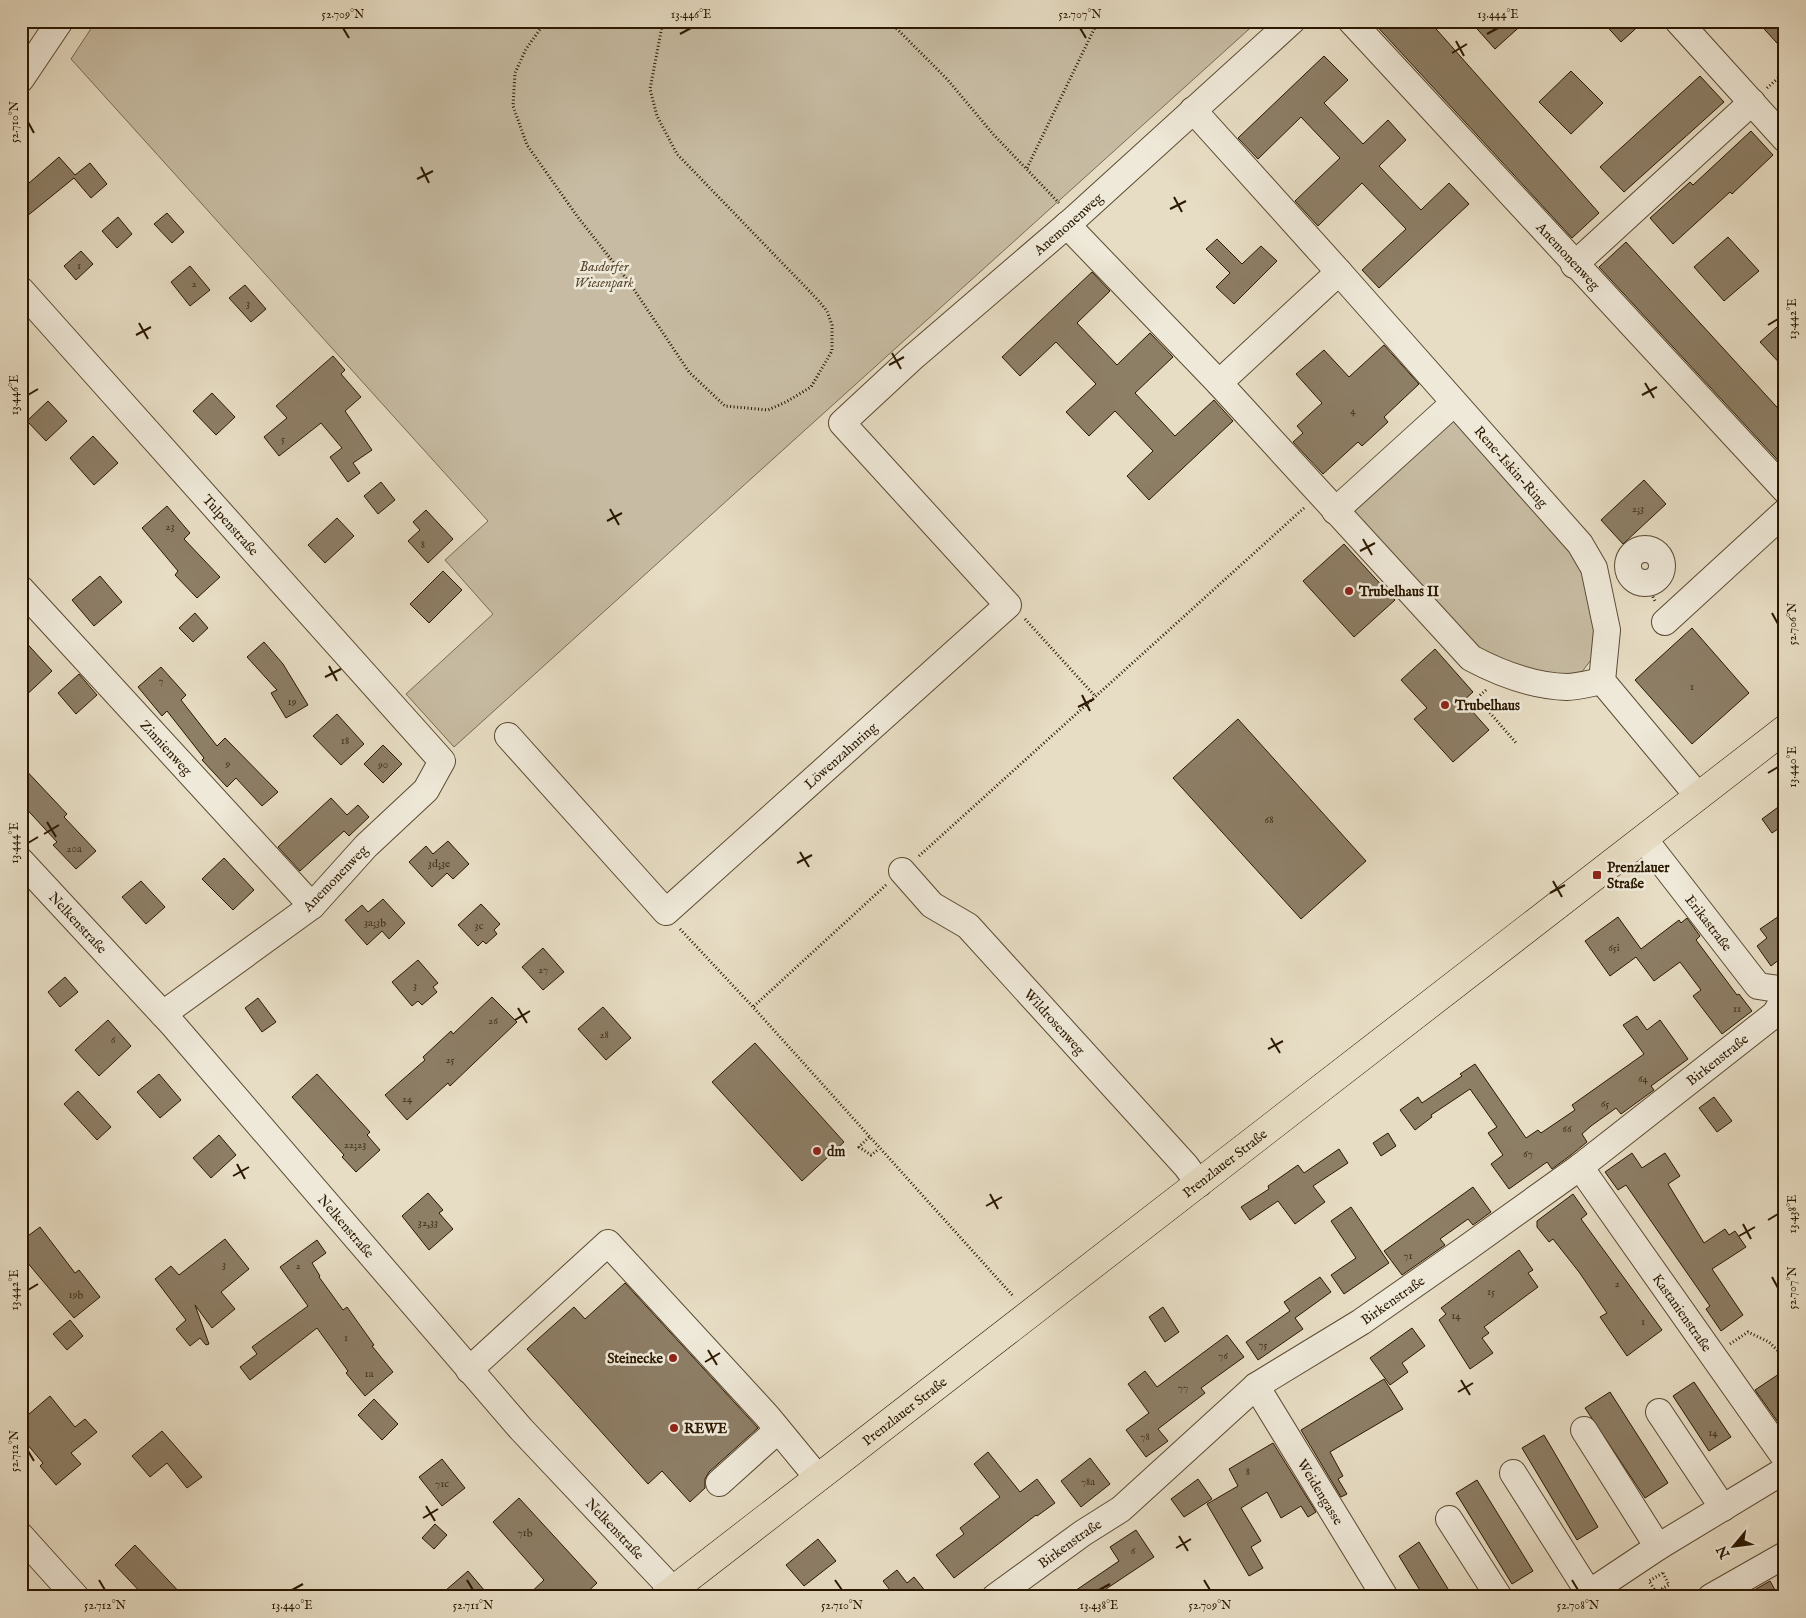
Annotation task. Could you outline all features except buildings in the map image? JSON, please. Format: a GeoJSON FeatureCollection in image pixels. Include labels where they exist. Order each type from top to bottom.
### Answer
{"type":"FeatureCollection","features":[{"type":"Feature","properties":{"kind":"main road","name":"Prenzlauer Straße"},"geometry":{"type":"LineString","coordinates":[[669,1593],[1785,729]]}},
{"type":"Feature","properties":{"kind":"street"},"geometry":{"type":"LineString","coordinates":[[21,79],[60,21]]}},
{"type":"Feature","properties":{"kind":"street","name":"Anemonenweg"},"geometry":{"type":"LineString","coordinates":[[1008,605],[842,422],[911,359],[1070,222],[1292,21]]}},
{"type":"Feature","properties":{"kind":"street","name":"Anemonenweg"},"geometry":{"type":"LineString","coordinates":[[1351,21],[1785,490]]}},
{"type":"Feature","properties":{"kind":"street"},"geometry":{"type":"LineString","coordinates":[[1678,21],[1785,138]]}},
{"type":"Feature","properties":{"kind":"street"},"geometry":{"type":"LineString","coordinates":[[1574,264],[1752,102]]}},
{"type":"Feature","properties":{"kind":"street","name":"Rene-Iskin-Ring"},"geometry":{"type":"LineString","coordinates":[[1193,110],[1340,272],[1454,404],[1580,544],[1594,568],[1607,630],[1602,680]]}},
{"type":"Feature","properties":{"kind":"street"},"geometry":{"type":"LineString","coordinates":[[1070,222],[1471,658],[1500,672],[1532,683],[1569,687],[1602,680],[1698,796]]}},
{"type":"Feature","properties":{"kind":"street"},"geometry":{"type":"LineString","coordinates":[[1219,383],[1340,272]]}},
{"type":"Feature","properties":{"kind":"street","name":"Tulpenstraße"},"geometry":{"type":"LineString","coordinates":[[21,290],[442,760]]}},
{"type":"Feature","properties":{"kind":"street"},"geometry":{"type":"LineString","coordinates":[[1327,502],[1454,404]]}},
{"type":"Feature","properties":{"kind":"street"},"geometry":{"type":"LineString","coordinates":[[1601,599],[1618,590],[1650,597],[1785,512]]}},
{"type":"Feature","properties":{"kind":"street","name":"Zinnienweg"},"geometry":{"type":"LineString","coordinates":[[21,589],[312,906]]}},
{"type":"Feature","properties":{"kind":"street","name":"Löwenzahnring"},"geometry":{"type":"LineString","coordinates":[[666,912],[1008,605]]}},
{"type":"Feature","properties":{"kind":"street"},"geometry":{"type":"LineString","coordinates":[[508,736],[666,912]]}},
{"type":"Feature","properties":{"kind":"street","name":"Anemonenweg"},"geometry":{"type":"LineString","coordinates":[[163,1014],[312,906],[366,846],[426,790],[442,760]]}},
{"type":"Feature","properties":{"kind":"street","name":"Erikastraße"},"geometry":{"type":"LineString","coordinates":[[1644,839],[1758,986],[1785,990]]}},
{"type":"Feature","properties":{"kind":"street","name":"Nelkenstraße"},"geometry":{"type":"LineString","coordinates":[[21,861],[163,1014],[469,1370],[669,1593]]}},
{"type":"Feature","properties":{"kind":"street","name":"Wildrosenweg"},"geometry":{"type":"LineString","coordinates":[[902,871],[932,905],[968,926],[1186,1166],[1199,1184]]}},
{"type":"Feature","properties":{"kind":"street","name":"Birkenstraße"},"geometry":{"type":"LineString","coordinates":[[994,1597],[1083,1533],[1121,1509],[1256,1386],[1361,1322],[1580,1167],[1775,1014],[1785,997]]}},
{"type":"Feature","properties":{"kind":"street","name":"Kastanienstraße"},"geometry":{"type":"LineString","coordinates":[[1580,1167],[1785,1458]]}},
{"type":"Feature","properties":{"kind":"street"},"geometry":{"type":"LineString","coordinates":[[469,1370],[608,1243],[778,1430],[818,1478]]}},
{"type":"Feature","properties":{"kind":"street","name":"Weidengasse"},"geometry":{"type":"LineString","coordinates":[[1256,1386],[1384,1597]]}},
{"type":"Feature","properties":{"kind":"street"},"geometry":{"type":"LineString","coordinates":[[1659,1412],[1722,1508]]}},
{"type":"Feature","properties":{"kind":"street"},"geometry":{"type":"LineString","coordinates":[[718,1483],[778,1430]]}},
{"type":"Feature","properties":{"kind":"street"},"geometry":{"type":"LineString","coordinates":[[1584,1430],[1658,1547]]}},
{"type":"Feature","properties":{"kind":"street"},"geometry":{"type":"LineString","coordinates":[[1513,1473],[1586,1595],[1658,1547],[1785,1470]]}},
{"type":"Feature","properties":{"kind":"street"},"geometry":{"type":"LineString","coordinates":[[1449,1519],[1499,1597]]}},
{"type":"Feature","properties":{"kind":"street"},"geometry":{"type":"LineString","coordinates":[[21,1536],[76,1597]]}},
{"type":"Feature","properties":{"kind":"street"},"geometry":{"type":"LineString","coordinates":[[1711,1597],[1785,1555]]}},
{"type":"Feature","properties":{"kind":"path"},"geometry":{"type":"LineString","coordinates":[[546,21],[526,49],[515,73],[513,106],[527,145],[577,216],[629,282],[689,372],[725,406],[768,410],[811,387],[832,351],[832,325],[827,311],[818,300],[676,154],[665,135],[650,89],[663,21]]}},
{"type":"Feature","properties":{"kind":"path"},"geometry":{"type":"LineString","coordinates":[[889,21],[947,79],[993,134],[1027,168],[1070,222]]}},
{"type":"Feature","properties":{"kind":"path"},"geometry":{"type":"LineString","coordinates":[[1027,168],[1098,21]]}},
{"type":"Feature","properties":{"kind":"path"},"geometry":{"type":"LineString","coordinates":[[752,1007],[1095,696],[1327,502]]}},
{"type":"Feature","properties":{"kind":"path"},"geometry":{"type":"LineString","coordinates":[[1008,605],[1017,609],[1095,696]]}},
{"type":"Feature","properties":{"kind":"path"},"geometry":{"type":"LineString","coordinates":[[1500,672],[1477,698],[1517,744]]}},
{"type":"Feature","properties":{"kind":"path"},"geometry":{"type":"LineString","coordinates":[[666,912],[1015,1297]]}},
{"type":"Feature","properties":{"kind":"path"},"geometry":{"type":"LineString","coordinates":[[869,1137],[859,1147],[871,1155],[879,1149]]}},
{"type":"Feature","properties":{"kind":"path"},"geometry":{"type":"LineString","coordinates":[[1713,1356],[1748,1332],[1769,1342],[1785,1358]]}},
{"type":"Feature","properties":{"kind":"path"},"geometry":{"type":"LineString","coordinates":[[1663,1573],[1669,1585],[1662,1589],[1656,1592],[1649,1581],[1663,1573]]}},
{"type":"Feature","properties":{"kind":"path"},"geometry":{"type":"LineString","coordinates":[[1662,1589],[1667,1597]]}},
{"type":"Feature","properties":{"kind":"green space","name":"Basdorfer Wiesenpark"},"geometry":{"type":"Polygon","coordinates":[[[96,21],[1258,21],[454,747],[406,694],[493,614],[445,560],[488,521],[71,59],[96,21]]]}},
{"type":"Feature","properties":{"kind":"green space"},"geometry":{"type":"Polygon","coordinates":[[[1456,417],[1582,561],[1596,607],[1594,656],[1575,681],[1475,654],[1348,513],[1456,417]]]}},
{"type":"Feature","properties":{"kind":"place","name":"Trubelhaus II"},"geometry":{"type":"Point","coordinates":[1349,591]}},
{"type":"Feature","properties":{"kind":"place","name":"Trubelhaus"},"geometry":{"type":"Point","coordinates":[1445,705]}},
{"type":"Feature","properties":{"kind":"place","name":"Prenzlauer Straße"},"geometry":{"type":"Point","coordinates":[1597,875]}},
{"type":"Feature","properties":{"kind":"place","name":"dm"},"geometry":{"type":"Point","coordinates":[817,1151]}},
{"type":"Feature","properties":{"kind":"place","name":"Steinecke"},"geometry":{"type":"Point","coordinates":[673,1358]}},
{"type":"Feature","properties":{"kind":"place","name":"REWE"},"geometry":{"type":"Point","coordinates":[674,1428]}}]}
